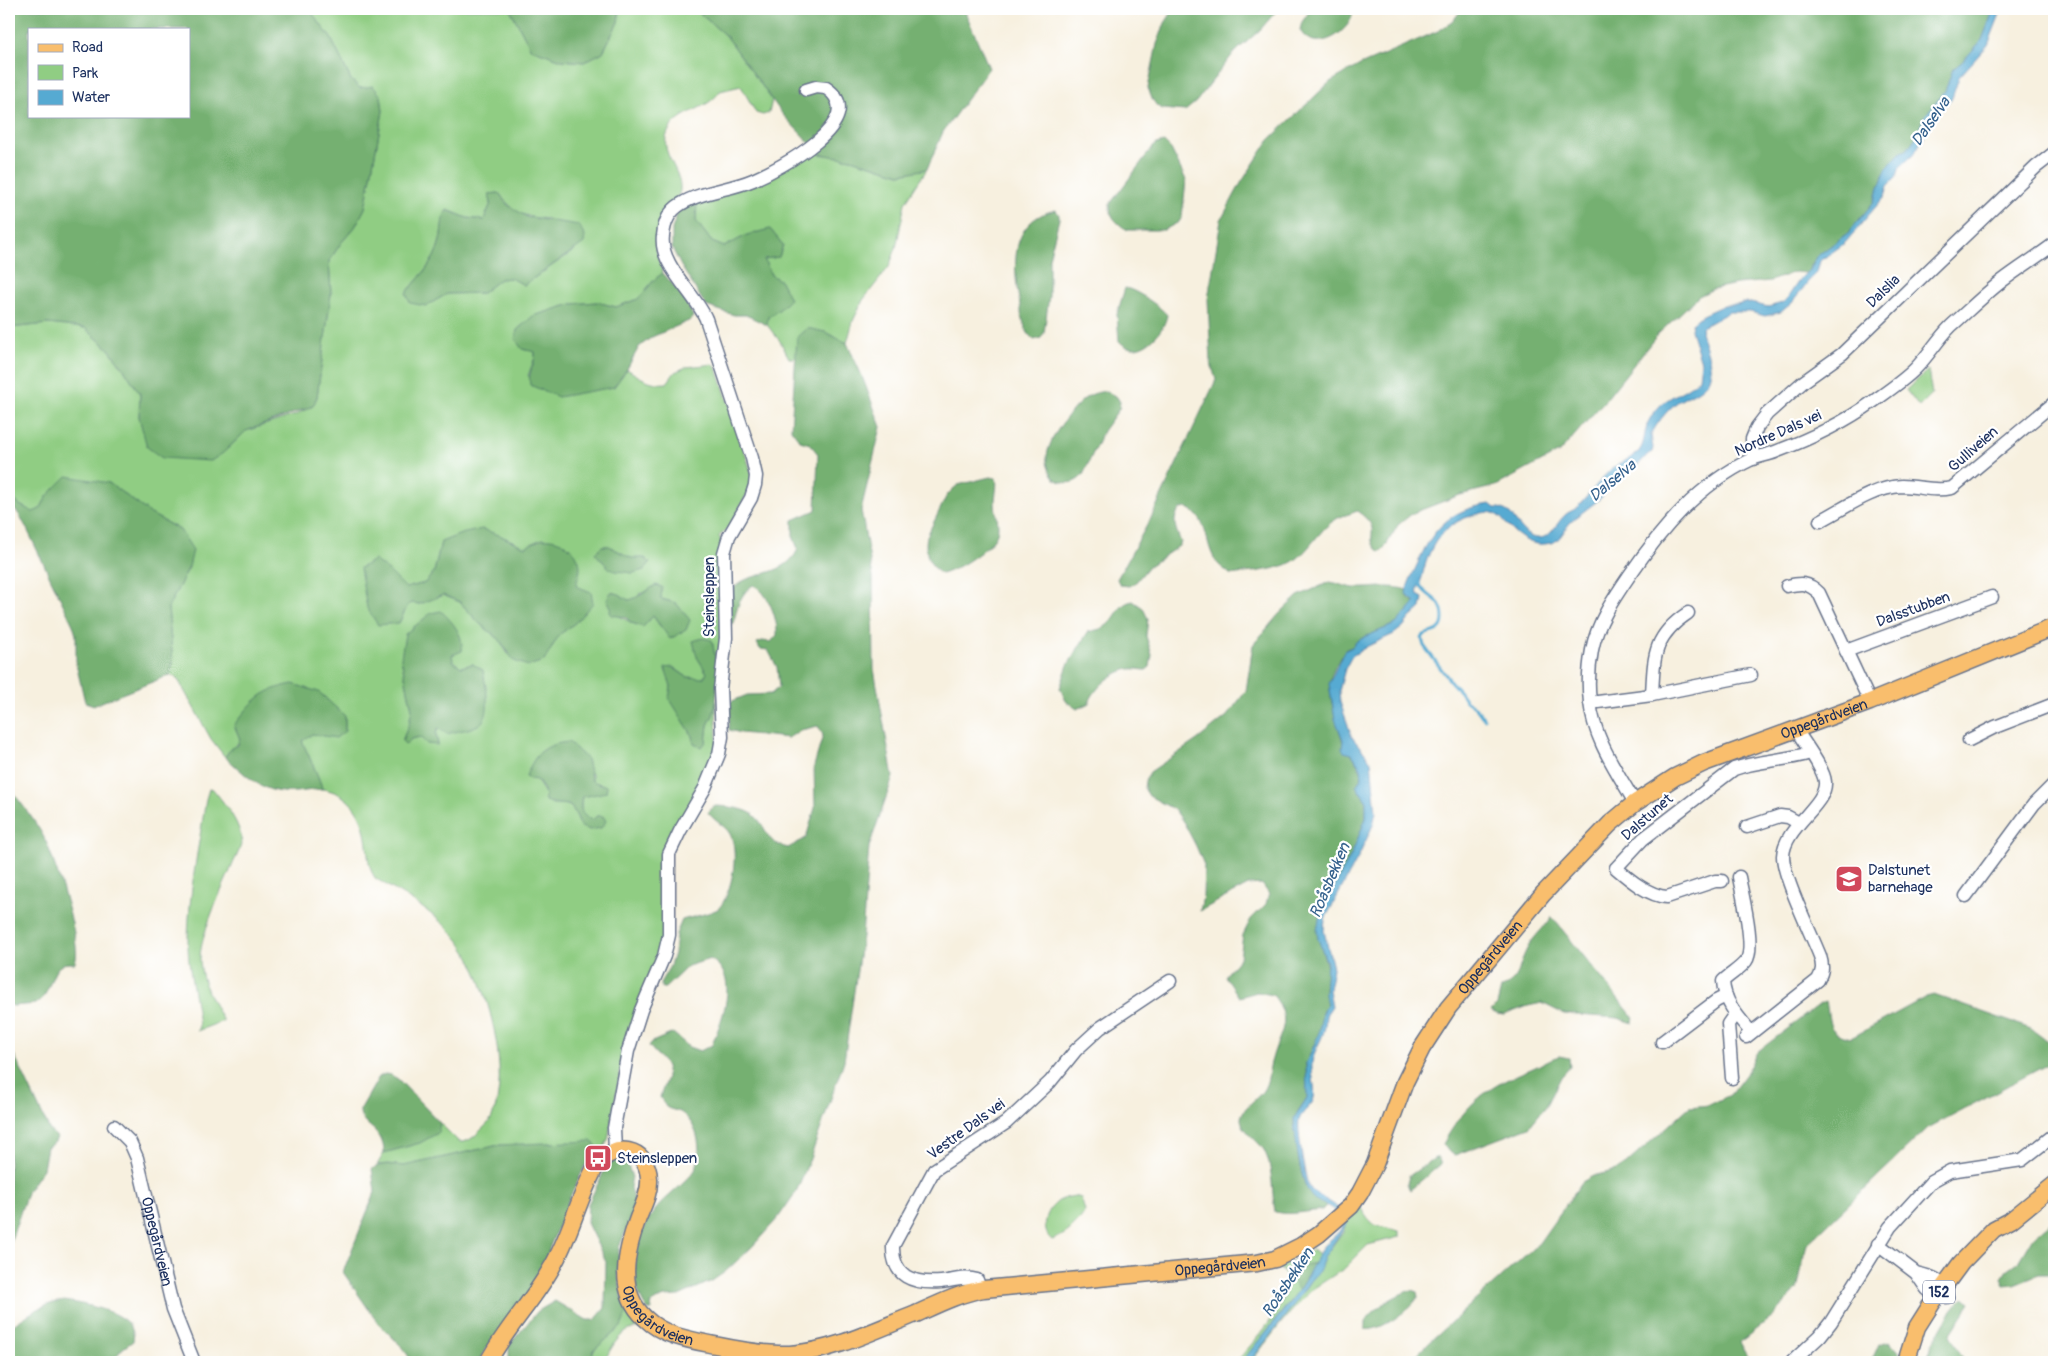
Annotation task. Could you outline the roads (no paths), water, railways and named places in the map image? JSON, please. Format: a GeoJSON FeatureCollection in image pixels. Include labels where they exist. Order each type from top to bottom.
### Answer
{"type":"FeatureCollection","features":[{"type":"Feature","properties":{"kind":"main road","name":"Oppegårdveien"},"geometry":{"type":"LineString","coordinates":[[615,1150],[626,1150],[637,1155],[646,1166],[649,1179],[648,1193],[627,1255],[628,1290],[635,1306],[645,1319],[670,1334],[747,1351],[776,1354],[804,1352],[843,1343],[951,1299],[980,1290],[1019,1284],[1256,1263],[1288,1253],[1319,1234],[1351,1206],[1360,1193],[1375,1164],[1405,1082],[1422,1048],[1448,1008],[1550,887],[1610,824],[1635,803],[1675,778],[1704,763],[1870,702],[2054,627]]}},
{"type":"Feature","properties":{"kind":"main road"},"geometry":{"type":"LineString","coordinates":[[488,1362],[502,1338],[538,1290],[553,1266],[596,1166],[603,1157],[615,1150]]}},
{"type":"Feature","properties":{"kind":"main road","name":"152"},"geometry":{"type":"LineString","coordinates":[[1908,1357],[1942,1293],[1961,1263],[1994,1228],[2012,1220],[2054,1185]]}},
{"type":"Feature","properties":{"kind":"street","name":"Steinsleppen"},"geometry":{"type":"LineString","coordinates":[[615,1150],[614,1128],[628,1051],[641,1010],[664,956],[669,935],[669,854],[705,788],[719,754],[722,737],[720,689],[726,638],[724,553],[729,536],[751,498],[756,480],[748,445],[706,319],[668,260],[662,246],[664,228],[671,212],[680,204],[695,197],[728,189],[753,180],[818,142],[834,122],[840,107],[837,98],[826,88],[816,87],[806,90]]}},
{"type":"Feature","properties":{"kind":"street","name":"Dalslia"},"geometry":{"type":"LineString","coordinates":[[1753,459],[1752,440],[1757,427],[1767,414],[1802,382],[1842,354],[2029,174],[2054,153]]}},
{"type":"Feature","properties":{"kind":"street","name":"Nordre Dals vei"},"geometry":{"type":"LineString","coordinates":[[1635,803],[1609,760],[1595,729],[1590,702],[1592,651],[1597,633],[1613,598],[1650,545],[1680,511],[1702,491],[1753,459],[1773,453],[1824,432],[1874,401],[1914,370],[1949,328],[1995,287],[2054,244]]}},
{"type":"Feature","properties":{"kind":"street","name":"Gulliveien"},"geometry":{"type":"LineString","coordinates":[[1820,521],[1886,488],[1903,486],[1933,490],[1952,488],[2054,403]]}},
{"type":"Feature","properties":{"kind":"street"},"geometry":{"type":"LineString","coordinates":[[1787,586],[1801,583],[1811,584],[1819,593],[1870,702]]}},
{"type":"Feature","properties":{"kind":"street","name":"Dalsstubben"},"geometry":{"type":"LineString","coordinates":[[1846,651],[1992,597]]}},
{"type":"Feature","properties":{"kind":"street"},"geometry":{"type":"LineString","coordinates":[[1652,695],[1656,651],[1662,636],[1672,623],[1688,613]]}},
{"type":"Feature","properties":{"kind":"street"},"geometry":{"type":"LineString","coordinates":[[1590,702],[1652,695],[1751,675]]}},
{"type":"Feature","properties":{"kind":"street"},"geometry":{"type":"LineString","coordinates":[[1969,740],[2054,704]]}},
{"type":"Feature","properties":{"kind":"street"},"geometry":{"type":"LineString","coordinates":[[1739,877],[1750,940],[1750,954],[1746,961],[1723,981],[1726,996],[1748,1035],[1818,980],[1822,972],[1823,965],[1820,956],[1784,865],[1783,855],[1787,839],[1824,793],[1825,781],[1821,771],[1796,729]]}},
{"type":"Feature","properties":{"kind":"street","name":"Dalstunet"},"geometry":{"type":"LineString","coordinates":[[1722,881],[1714,881],[1667,897],[1661,897],[1633,882],[1616,868],[1643,840],[1734,769],[1744,765],[1795,758],[1810,753]]}},
{"type":"Feature","properties":{"kind":"street"},"geometry":{"type":"LineString","coordinates":[[1966,896],[2034,804],[2054,784]]}},
{"type":"Feature","properties":{"kind":"street"},"geometry":{"type":"LineString","coordinates":[[1747,827],[1780,816],[1788,817],[1799,824]]}},
{"type":"Feature","properties":{"kind":"street","name":"Vestre Dals vei"},"geometry":{"type":"LineString","coordinates":[[980,1290],[977,1280],[967,1277],[942,1282],[919,1282],[903,1275],[896,1266],[893,1257],[893,1246],[934,1170],[1006,1123],[1050,1082],[1076,1050],[1100,1028],[1170,981]]}},
{"type":"Feature","properties":{"kind":"street"},"geometry":{"type":"LineString","coordinates":[[1662,1042],[1716,1001],[1726,996]]}},
{"type":"Feature","properties":{"kind":"street"},"geometry":{"type":"LineString","coordinates":[[1732,1078],[1728,1024],[1735,1014]]}},
{"type":"Feature","properties":{"kind":"street","name":"Oppegårdveien"},"geometry":{"type":"LineString","coordinates":[[114,1126],[130,1142],[137,1158],[173,1309],[194,1362]]}},
{"type":"Feature","properties":{"kind":"street"},"geometry":{"type":"LineString","coordinates":[[1792,1362],[1820,1336],[1831,1322],[1878,1244],[1895,1221],[1939,1176],[1955,1170],[2022,1160],[2054,1135]]}},
{"type":"Feature","properties":{"kind":"street"},"geometry":{"type":"LineString","coordinates":[[1878,1244],[1916,1273],[1932,1276],[1942,1293]]}},
{"type":"Feature","properties":{"kind":"water","name":"Dalselva"},"geometry":{"type":"Polygon","coordinates":[[[1994,9],[2002,9],[1988,45],[1959,77],[1952,98],[1937,114],[1914,154],[1900,167],[1896,178],[1888,186],[1885,196],[1845,243],[1820,261],[1817,272],[1792,303],[1781,312],[1765,316],[1750,312],[1729,312],[1702,327],[1701,333],[1710,364],[1708,380],[1701,389],[1675,404],[1661,418],[1651,435],[1652,452],[1638,465],[1615,479],[1606,493],[1570,523],[1554,542],[1536,544],[1525,540],[1498,516],[1490,512],[1471,516],[1452,525],[1439,537],[1429,554],[1418,589],[1418,595],[1423,598],[1421,608],[1394,634],[1352,656],[1345,669],[1339,691],[1340,702],[1352,737],[1371,761],[1376,812],[1373,825],[1358,858],[1325,919],[1324,931],[1333,968],[1329,990],[1332,1006],[1326,1015],[1325,1029],[1313,1059],[1314,1098],[1299,1120],[1301,1152],[1308,1184],[1316,1194],[1340,1209],[1347,1223],[1325,1256],[1319,1271],[1296,1302],[1255,1355],[1248,1362],[1242,1362],[1295,1295],[1324,1245],[1338,1233],[1342,1226],[1339,1216],[1333,1209],[1317,1201],[1308,1192],[1299,1160],[1294,1118],[1307,1098],[1306,1063],[1318,1036],[1322,1015],[1327,1005],[1325,995],[1327,963],[1317,931],[1320,914],[1352,853],[1366,818],[1366,800],[1356,786],[1362,777],[1361,768],[1352,754],[1344,752],[1342,749],[1343,740],[1335,719],[1329,684],[1344,651],[1352,647],[1357,641],[1396,624],[1414,604],[1415,602],[1406,594],[1410,579],[1429,541],[1436,531],[1453,516],[1490,504],[1495,508],[1508,512],[1527,534],[1533,537],[1544,537],[1551,532],[1565,515],[1576,508],[1611,469],[1637,453],[1641,449],[1649,421],[1657,409],[1699,378],[1701,362],[1691,330],[1692,323],[1702,315],[1724,305],[1737,305],[1746,302],[1768,307],[1786,300],[1800,279],[1811,268],[1816,257],[1849,232],[1873,203],[1886,169],[1901,152],[1907,150],[1916,137],[1924,117],[1945,91],[1953,69],[1982,40],[1994,9]]]}},
{"type":"Feature","properties":{"kind":"waterway"},"geometry":{"type":"LineString","coordinates":[[1419,582],[1425,592],[1440,605],[1443,618],[1443,624],[1440,628],[1424,635],[1422,639],[1424,646],[1466,701],[1476,708],[1484,719]]}},
{"type":"Feature","properties":{"kind":"place","name":"Dalstunet barnehage"},"geometry":{"type":"Point","coordinates":[1849,879]}},
{"type":"Feature","properties":{"kind":"place","name":"Steinsleppen"},"geometry":{"type":"Point","coordinates":[598,1158]}},
{"type":"Feature","properties":{"kind":"water label","name":"Roåsbekken"},"geometry":{"type":"Point","coordinates":[1329,880]}},
{"type":"Feature","properties":{"kind":"water label","name":"Roåsbekken"},"geometry":{"type":"Point","coordinates":[1287,1282]}}]}
